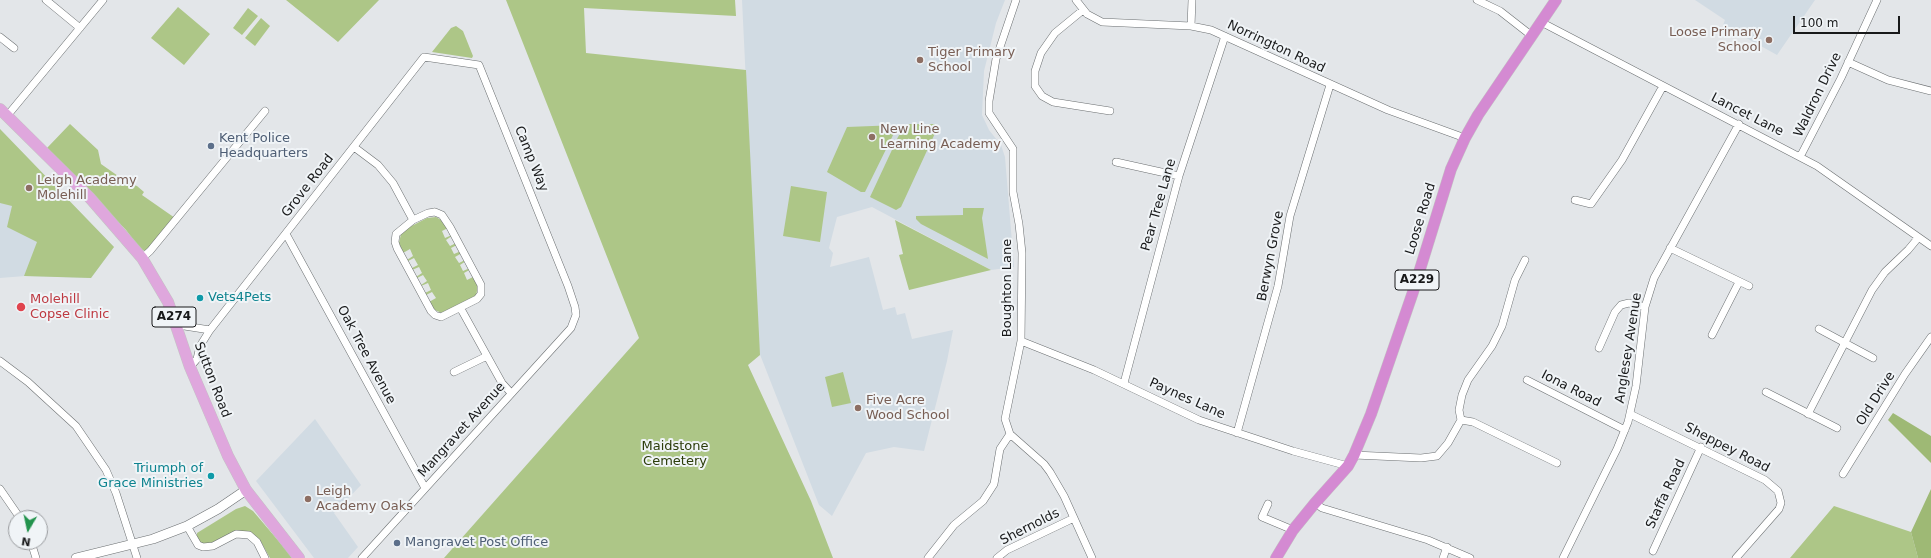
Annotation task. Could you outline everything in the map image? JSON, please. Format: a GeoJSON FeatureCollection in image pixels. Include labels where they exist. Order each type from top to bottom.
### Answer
{"type":"FeatureCollection","features":[{"type":"Feature","properties":{"kind":"highway","name":"Loose Road"},"geometry":{"type":"LineString","coordinates":[[1276,558],[1293,530],[1348,466],[1354,456],[1371,414],[1413,292],[1451,168],[1465,138],[1556,0]]}},
{"type":"Feature","properties":{"kind":"main road","name":"Sutton Road"},"geometry":{"type":"LineString","coordinates":[[3,112],[90,198],[142,258],[168,302],[178,326],[190,366],[222,445],[246,490],[299,558]]}},
{"type":"Feature","properties":{"kind":"street"},"geometry":{"type":"LineString","coordinates":[[46,0],[80,28]]}},
{"type":"Feature","properties":{"kind":"street"},"geometry":{"type":"LineString","coordinates":[[3,112],[80,28],[103,0]]}},
{"type":"Feature","properties":{"kind":"street","name":"Boughton Lane"},"geometry":{"type":"LineString","coordinates":[[1010,434],[1005,425],[1005,413],[1021,341],[1023,269],[1019,224],[1013,192],[1015,157],[1008,139],[996,124],[990,113],[989,101],[996,59],[1016,0]]}},
{"type":"Feature","properties":{"kind":"street","name":"Norrington Road"},"geometry":{"type":"LineString","coordinates":[[1076,0],[1083,10],[1096,19],[1108,23],[1190,26],[1211,30],[1408,119],[1465,138]]}},
{"type":"Feature","properties":{"kind":"street"},"geometry":{"type":"LineString","coordinates":[[1190,26],[1192,0]]}},
{"type":"Feature","properties":{"kind":"street"},"geometry":{"type":"LineString","coordinates":[[1477,0],[1500,11],[1532,36]]}},
{"type":"Feature","properties":{"kind":"street","name":"Waldron Drive"},"geometry":{"type":"LineString","coordinates":[[1800,156],[1848,62],[1877,0]]}},
{"type":"Feature","properties":{"kind":"street"},"geometry":{"type":"LineString","coordinates":[[1083,10],[1055,33],[1041,53],[1035,71],[1035,86],[1042,96],[1053,102],[1110,111]]}},
{"type":"Feature","properties":{"kind":"street","name":"Lancet Lane"},"geometry":{"type":"LineString","coordinates":[[1541,22],[1800,156],[1837,179],[1931,246]]}},
{"type":"Feature","properties":{"kind":"street"},"geometry":{"type":"LineString","coordinates":[[0,36],[14,48]]}},
{"type":"Feature","properties":{"kind":"street","name":"Pear Tree Lane"},"geometry":{"type":"LineString","coordinates":[[1124,383],[1180,176],[1225,36]]}},
{"type":"Feature","properties":{"kind":"street","name":"Grove Road"},"geometry":{"type":"LineString","coordinates":[[190,366],[197,359],[200,346],[210,330],[424,57]]}},
{"type":"Feature","properties":{"kind":"street","name":"Camp Way"},"geometry":{"type":"LineString","coordinates":[[424,57],[479,65],[568,286],[576,315]]}},
{"type":"Feature","properties":{"kind":"street"},"geometry":{"type":"LineString","coordinates":[[1848,62],[1888,80],[1931,92]]}},
{"type":"Feature","properties":{"kind":"street","name":"Berwyn Grove"},"geometry":{"type":"LineString","coordinates":[[1237,433],[1278,286],[1290,216],[1330,85]]}},
{"type":"Feature","properties":{"kind":"street"},"geometry":{"type":"LineString","coordinates":[[1576,200],[1591,204],[1626,154],[1663,86]]}},
{"type":"Feature","properties":{"kind":"street"},"geometry":{"type":"LineString","coordinates":[[142,258],[265,112]]}},
{"type":"Feature","properties":{"kind":"street","name":"Anglesey Avenue"},"geometry":{"type":"LineString","coordinates":[[1563,558],[1625,430],[1636,386],[1645,307],[1654,278],[1739,124]]}},
{"type":"Feature","properties":{"kind":"street"},"geometry":{"type":"LineString","coordinates":[[354,147],[378,165],[393,183],[413,220]]}},
{"type":"Feature","properties":{"kind":"street"},"geometry":{"type":"LineString","coordinates":[[1116,162],[1180,176]]}},
{"type":"Feature","properties":{"kind":"street"},"geometry":{"type":"LineString","coordinates":[[435,212],[442,215],[481,285],[481,294],[477,299],[461,309],[441,317],[435,315],[431,311],[397,248],[396,234],[413,220],[428,213],[435,212]]}},
{"type":"Feature","properties":{"kind":"street","name":"Oak Tree Avenue"},"geometry":{"type":"LineString","coordinates":[[286,234],[425,488]]}},
{"type":"Feature","properties":{"kind":"street"},"geometry":{"type":"LineString","coordinates":[[1808,414],[1877,281],[1918,238]]}},
{"type":"Feature","properties":{"kind":"street"},"geometry":{"type":"LineString","coordinates":[[1670,248],[1749,286]]}},
{"type":"Feature","properties":{"kind":"street"},"geometry":{"type":"LineString","coordinates":[[1354,456],[1421,458],[1437,456],[1448,443],[1461,420],[1459,410],[1462,395],[1468,380],[1489,351],[1502,326],[1515,280],[1525,260]]}},
{"type":"Feature","properties":{"kind":"street"},"geometry":{"type":"LineString","coordinates":[[1712,335],[1739,282]]}},
{"type":"Feature","properties":{"kind":"street"},"geometry":{"type":"LineString","coordinates":[[1599,348],[1615,312],[1621,305],[1629,304],[1645,307]]}},
{"type":"Feature","properties":{"kind":"street"},"geometry":{"type":"LineString","coordinates":[[461,309],[502,383],[511,393]]}},
{"type":"Feature","properties":{"kind":"street","name":"Mangravet Avenue"},"geometry":{"type":"LineString","coordinates":[[362,558],[570,328],[576,315]]}},
{"type":"Feature","properties":{"kind":"street"},"geometry":{"type":"LineString","coordinates":[[178,326],[210,330]]}},
{"type":"Feature","properties":{"kind":"street"},"geometry":{"type":"LineString","coordinates":[[1819,329],[1873,358]]}},
{"type":"Feature","properties":{"kind":"street","name":"Old Drive"},"geometry":{"type":"LineString","coordinates":[[1843,474],[1905,374],[1931,337]]}},
{"type":"Feature","properties":{"kind":"street","name":"Paynes Lane"},"geometry":{"type":"LineString","coordinates":[[1021,341],[1069,359],[1124,383],[1199,420],[1292,451],[1348,466]]}},
{"type":"Feature","properties":{"kind":"street"},"geometry":{"type":"LineString","coordinates":[[454,372],[487,356]]}},
{"type":"Feature","properties":{"kind":"street"},"geometry":{"type":"LineString","coordinates":[[0,361],[28,382],[76,426],[106,470],[116,493],[138,558]]}},
{"type":"Feature","properties":{"kind":"street","name":"Iona Road"},"geometry":{"type":"LineString","coordinates":[[1527,380],[1625,430]]}},
{"type":"Feature","properties":{"kind":"street"},"geometry":{"type":"LineString","coordinates":[[1766,392],[1837,428]]}},
{"type":"Feature","properties":{"kind":"street","name":"Sheppey Road"},"geometry":{"type":"LineString","coordinates":[[1630,414],[1701,447],[1765,480],[1775,488],[1780,495],[1780,505],[1777,512],[1736,558]]}},
{"type":"Feature","properties":{"kind":"street"},"geometry":{"type":"LineString","coordinates":[[1461,420],[1473,422],[1557,463]]}},
{"type":"Feature","properties":{"kind":"street"},"geometry":{"type":"LineString","coordinates":[[928,558],[954,524],[983,501],[994,484],[1000,449],[1010,434],[1044,464],[1050,472],[1074,518],[1092,558]]}},
{"type":"Feature","properties":{"kind":"street","name":"Staffa Road"},"geometry":{"type":"LineString","coordinates":[[1653,551],[1701,447]]}},
{"type":"Feature","properties":{"kind":"street"},"geometry":{"type":"LineString","coordinates":[[0,489],[14,510]]}},
{"type":"Feature","properties":{"kind":"street"},"geometry":{"type":"LineString","coordinates":[[76,558],[154,539],[187,526],[218,510],[246,490]]}},
{"type":"Feature","properties":{"kind":"street"},"geometry":{"type":"LineString","coordinates":[[1315,503],[1322,508],[1408,533],[1447,547],[1470,558]]}},
{"type":"Feature","properties":{"kind":"street"},"geometry":{"type":"LineString","coordinates":[[1268,504],[1262,516],[1293,530]]}},
{"type":"Feature","properties":{"kind":"street","name":"Shernolds"},"geometry":{"type":"LineString","coordinates":[[997,558],[1007,550],[1074,518]]}},
{"type":"Feature","properties":{"kind":"street"},"geometry":{"type":"LineString","coordinates":[[187,526],[198,545],[203,547],[213,546],[236,534],[249,535],[257,542],[265,558]]}},
{"type":"Feature","properties":{"kind":"street"},"geometry":{"type":"LineString","coordinates":[[1443,558],[1447,547]]}},
{"type":"Feature","properties":{"kind":"shaded area","name":"New Line Learning Academy"},"geometry":{"type":"Polygon","coordinates":[[[742,0],[1005,0],[996,23],[984,71],[982,115],[989,130],[1001,145],[1005,157],[1014,267],[991,270],[872,207],[837,217],[829,248],[833,253],[830,267],[869,257],[883,310],[895,307],[897,315],[905,313],[912,339],[953,330],[947,361],[924,451],[894,447],[866,453],[832,516],[819,505],[759,352],[742,0]]]}},
{"type":"Feature","properties":{"kind":"shaded area","name":"Loose Primary School"},"geometry":{"type":"Polygon","coordinates":[[[1695,0],[1815,0],[1777,55],[1723,25],[1725,20],[1695,0]]]}},
{"type":"Feature","properties":{"kind":"shaded area","name":"Leigh Academy Molehill"},"geometry":{"type":"Polygon","coordinates":[[[0,129],[114,247],[91,278],[25,276],[0,278],[0,129]]]}},
{"type":"Feature","properties":{"kind":"shaded area","name":"Leigh Academy Oaks"},"geometry":{"type":"Polygon","coordinates":[[[315,419],[361,485],[334,513],[358,547],[348,558],[314,558],[256,481],[315,419]]]}},
{"type":"Feature","properties":{"kind":"green space"},"geometry":{"type":"Polygon","coordinates":[[[286,0],[379,0],[338,42],[286,0]]]}},
{"type":"Feature","properties":{"kind":"green space","name":"Maidstone Cemetery"},"geometry":{"type":"Polygon","coordinates":[[[506,0],[735,0],[736,16],[584,8],[586,53],[746,70],[760,355],[748,365],[811,501],[833,558],[444,558],[639,338],[506,0]]]}},
{"type":"Feature","properties":{"kind":"green space"},"geometry":{"type":"Polygon","coordinates":[[[178,7],[210,34],[184,65],[151,38],[178,7]]]}},
{"type":"Feature","properties":{"kind":"green space"},"geometry":{"type":"Polygon","coordinates":[[[248,8],[258,16],[242,35],[233,28],[248,8]]]}},
{"type":"Feature","properties":{"kind":"green space"},"geometry":{"type":"Polygon","coordinates":[[[261,18],[270,26],[255,46],[245,38],[261,18]]]}},
{"type":"Feature","properties":{"kind":"green space"},"geometry":{"type":"Polygon","coordinates":[[[456,26],[463,31],[473,56],[472,58],[432,52],[451,28],[456,26]]]}},
{"type":"Feature","properties":{"kind":"green space"},"geometry":{"type":"Polygon","coordinates":[[[70,124],[98,150],[101,164],[128,183],[137,186],[144,192],[142,195],[175,218],[146,251],[141,250],[126,230],[47,148],[70,124]]]}},
{"type":"Feature","properties":{"kind":"green space"},"geometry":{"type":"Polygon","coordinates":[[[909,124],[935,124],[937,129],[901,207],[896,210],[870,197],[898,137],[904,126],[909,124]]]}},
{"type":"Feature","properties":{"kind":"green space"},"geometry":{"type":"Polygon","coordinates":[[[898,125],[865,192],[861,192],[827,172],[847,127],[898,125]]]}},
{"type":"Feature","properties":{"kind":"green space","name":"Leigh Academy Molehill"},"geometry":{"type":"Polygon","coordinates":[[[0,129],[114,247],[91,278],[24,276],[37,242],[7,227],[12,206],[0,203],[0,129]]]}},
{"type":"Feature","properties":{"kind":"green space"},"geometry":{"type":"Polygon","coordinates":[[[791,186],[827,192],[820,242],[783,236],[791,186]]]}},
{"type":"Feature","properties":{"kind":"green space"},"geometry":{"type":"Polygon","coordinates":[[[963,208],[984,208],[982,218],[988,259],[921,224],[916,219],[916,216],[963,215],[963,208]]]}},
{"type":"Feature","properties":{"kind":"green space"},"geometry":{"type":"Polygon","coordinates":[[[436,217],[443,221],[448,228],[442,231],[445,238],[452,235],[446,240],[450,246],[456,243],[457,245],[451,248],[454,254],[461,251],[462,253],[455,257],[459,263],[465,260],[466,261],[460,265],[463,271],[470,268],[471,269],[464,273],[467,280],[475,276],[478,284],[476,297],[444,314],[435,310],[431,306],[429,302],[436,298],[432,292],[426,295],[425,293],[431,290],[428,283],[421,285],[427,281],[423,275],[417,278],[416,277],[422,273],[419,267],[412,270],[412,268],[418,265],[414,258],[408,261],[407,260],[413,256],[410,249],[403,253],[399,243],[401,234],[404,230],[427,218],[436,217]]]}},
{"type":"Feature","properties":{"kind":"green space"},"geometry":{"type":"Polygon","coordinates":[[[895,220],[991,270],[909,290],[899,255],[903,254],[895,220]]]}},
{"type":"Feature","properties":{"kind":"green space"},"geometry":{"type":"Polygon","coordinates":[[[843,372],[851,403],[832,407],[825,377],[843,372]]]}},
{"type":"Feature","properties":{"kind":"green space"},"geometry":{"type":"Polygon","coordinates":[[[1893,413],[1931,436],[1931,463],[1888,420],[1893,413]]]}},
{"type":"Feature","properties":{"kind":"green space"},"geometry":{"type":"Polygon","coordinates":[[[1931,489],[1931,558],[1918,558],[1911,532],[1931,489]]]}},
{"type":"Feature","properties":{"kind":"green space"},"geometry":{"type":"Polygon","coordinates":[[[245,506],[253,511],[293,558],[270,558],[261,542],[250,533],[210,546],[201,544],[197,538],[197,533],[236,509],[245,506]]]}},
{"type":"Feature","properties":{"kind":"green space"},"geometry":{"type":"Polygon","coordinates":[[[1834,506],[1911,532],[1918,558],[1790,558],[1834,506]]]}},
{"type":"Feature","properties":{"kind":"place","name":"Loose Primary School"},"geometry":{"type":"Point","coordinates":[1769,40]}},
{"type":"Feature","properties":{"kind":"place","name":"Tiger Primary School"},"geometry":{"type":"Point","coordinates":[920,60]}},
{"type":"Feature","properties":{"kind":"place","name":"New Line Learning Academy"},"geometry":{"type":"Point","coordinates":[872,137]}},
{"type":"Feature","properties":{"kind":"place","name":"Kent Police Headquarters"},"geometry":{"type":"Point","coordinates":[211,146]}},
{"type":"Feature","properties":{"kind":"place","name":"Leigh Academy Molehill"},"geometry":{"type":"Point","coordinates":[29,188]}},
{"type":"Feature","properties":{"kind":"place","name":"Vets4Pets"},"geometry":{"type":"Point","coordinates":[200,298]}},
{"type":"Feature","properties":{"kind":"place","name":"Molehill Copse Clinic"},"geometry":{"type":"Point","coordinates":[21,307]}},
{"type":"Feature","properties":{"kind":"place","name":"Five Acre Wood School"},"geometry":{"type":"Point","coordinates":[858,408]}},
{"type":"Feature","properties":{"kind":"place","name":"Triumph of Grace Ministries"},"geometry":{"type":"Point","coordinates":[211,476]}},
{"type":"Feature","properties":{"kind":"place","name":"Leigh Academy Oaks"},"geometry":{"type":"Point","coordinates":[308,499]}},
{"type":"Feature","properties":{"kind":"place","name":"Mangravet Post Office"},"geometry":{"type":"Point","coordinates":[397,543]}}]}
